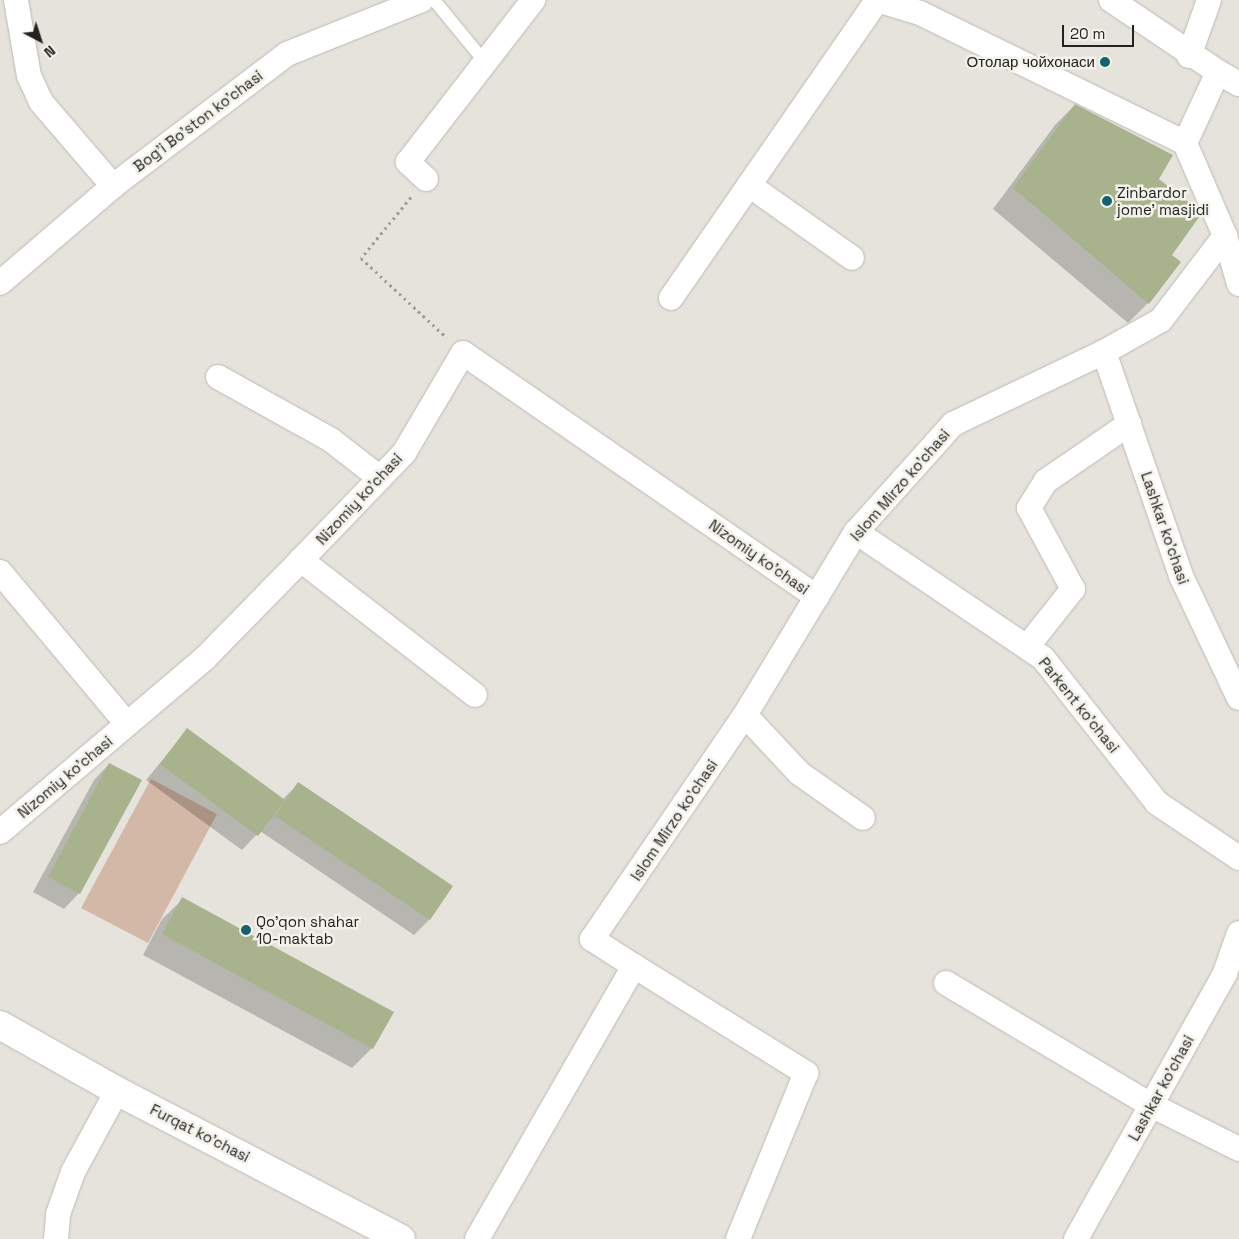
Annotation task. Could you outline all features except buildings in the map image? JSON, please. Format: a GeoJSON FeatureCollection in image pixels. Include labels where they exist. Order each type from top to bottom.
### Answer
{"type":"FeatureCollection","features":[{"type":"Feature","properties":{"kind":"main road","name":"Furqat ko'chasi"},"geometry":{"type":"LineString","coordinates":[[0,1025],[118,1091],[401,1239]]}},
{"type":"Feature","properties":{"kind":"street"},"geometry":{"type":"LineString","coordinates":[[16,0],[29,76],[41,102],[113,186]]}},
{"type":"Feature","properties":{"kind":"street","name":"Bog'i Bo'ston ko'chasi"},"geometry":{"type":"LineString","coordinates":[[0,283],[113,186],[287,54],[422,0]]}},
{"type":"Feature","properties":{"kind":"street"},"geometry":{"type":"LineString","coordinates":[[426,179],[408,162],[533,0]]}},
{"type":"Feature","properties":{"kind":"street"},"geometry":{"type":"LineString","coordinates":[[671,298],[876,0],[920,13],[1185,143],[1225,236],[1239,284]]}},
{"type":"Feature","properties":{"kind":"street"},"geometry":{"type":"LineString","coordinates":[[1111,0],[1190,56],[1239,84]]}},
{"type":"Feature","properties":{"kind":"street"},"geometry":{"type":"LineString","coordinates":[[1190,56],[1209,0]]}},
{"type":"Feature","properties":{"kind":"street"},"geometry":{"type":"LineString","coordinates":[[1185,143],[1218,72]]}},
{"type":"Feature","properties":{"kind":"street"},"geometry":{"type":"LineString","coordinates":[[749,185],[852,258]]}},
{"type":"Feature","properties":{"kind":"street","name":"Islom Mirzo ko'chasi"},"geometry":{"type":"LineString","coordinates":[[738,1239],[806,1073],[592,939],[745,715],[856,532],[954,424],[1104,352],[1161,320],[1225,236]]}},
{"type":"Feature","properties":{"kind":"street","name":"Lashkar ko'chasi"},"geometry":{"type":"LineString","coordinates":[[1104,352],[1181,576],[1239,698]]}},
{"type":"Feature","properties":{"kind":"street","name":"Nizomiy ko'chasi"},"geometry":{"type":"LineString","coordinates":[[0,832],[205,658],[301,560],[404,452],[463,353],[817,597]]}},
{"type":"Feature","properties":{"kind":"street"},"geometry":{"type":"LineString","coordinates":[[218,377],[331,440],[380,478]]}},
{"type":"Feature","properties":{"kind":"street"},"geometry":{"type":"LineString","coordinates":[[1028,647],[1073,589],[1029,508],[1046,481],[1129,424]]}},
{"type":"Feature","properties":{"kind":"street","name":"Parkent ko'chasi"},"geometry":{"type":"LineString","coordinates":[[856,532],[1043,658],[1157,803],[1239,858]]}},
{"type":"Feature","properties":{"kind":"street"},"geometry":{"type":"LineString","coordinates":[[301,560],[475,695]]}},
{"type":"Feature","properties":{"kind":"street"},"geometry":{"type":"LineString","coordinates":[[0,572],[127,724]]}},
{"type":"Feature","properties":{"kind":"street"},"geometry":{"type":"LineString","coordinates":[[745,715],[799,773],[864,818]]}},
{"type":"Feature","properties":{"kind":"street","name":"Lashkar ko'chasi"},"geometry":{"type":"LineString","coordinates":[[1076,1239],[1226,974],[1239,933]]}},
{"type":"Feature","properties":{"kind":"street"},"geometry":{"type":"LineString","coordinates":[[477,1239],[634,966]]}},
{"type":"Feature","properties":{"kind":"street"},"geometry":{"type":"LineString","coordinates":[[946,983],[1151,1105],[1239,1150]]}},
{"type":"Feature","properties":{"kind":"street"},"geometry":{"type":"LineString","coordinates":[[56,1239],[58,1214],[73,1172],[118,1091]]}},
{"type":"Feature","properties":{"kind":"lane"},"geometry":{"type":"LineString","coordinates":[[434,0],[485,62]]}},
{"type":"Feature","properties":{"kind":"path"},"geometry":{"type":"LineString","coordinates":[[426,179],[361,258],[463,353]]}},
{"type":"Feature","properties":{"kind":"shaded area"},"geometry":{"type":"Polygon","coordinates":[[[151,779],[217,814],[148,943],[81,908],[151,779]]]}},
{"type":"Feature","properties":{"kind":"place","name":"Отолар чойхонаси"},"geometry":{"type":"Point","coordinates":[1105,62]}},
{"type":"Feature","properties":{"kind":"place","name":"Zinbardor jome' masjidi"},"geometry":{"type":"Point","coordinates":[1107,201]}},
{"type":"Feature","properties":{"kind":"place","name":"Qo'qon shahar 10-maktab"},"geometry":{"type":"Point","coordinates":[246,930]}}]}
